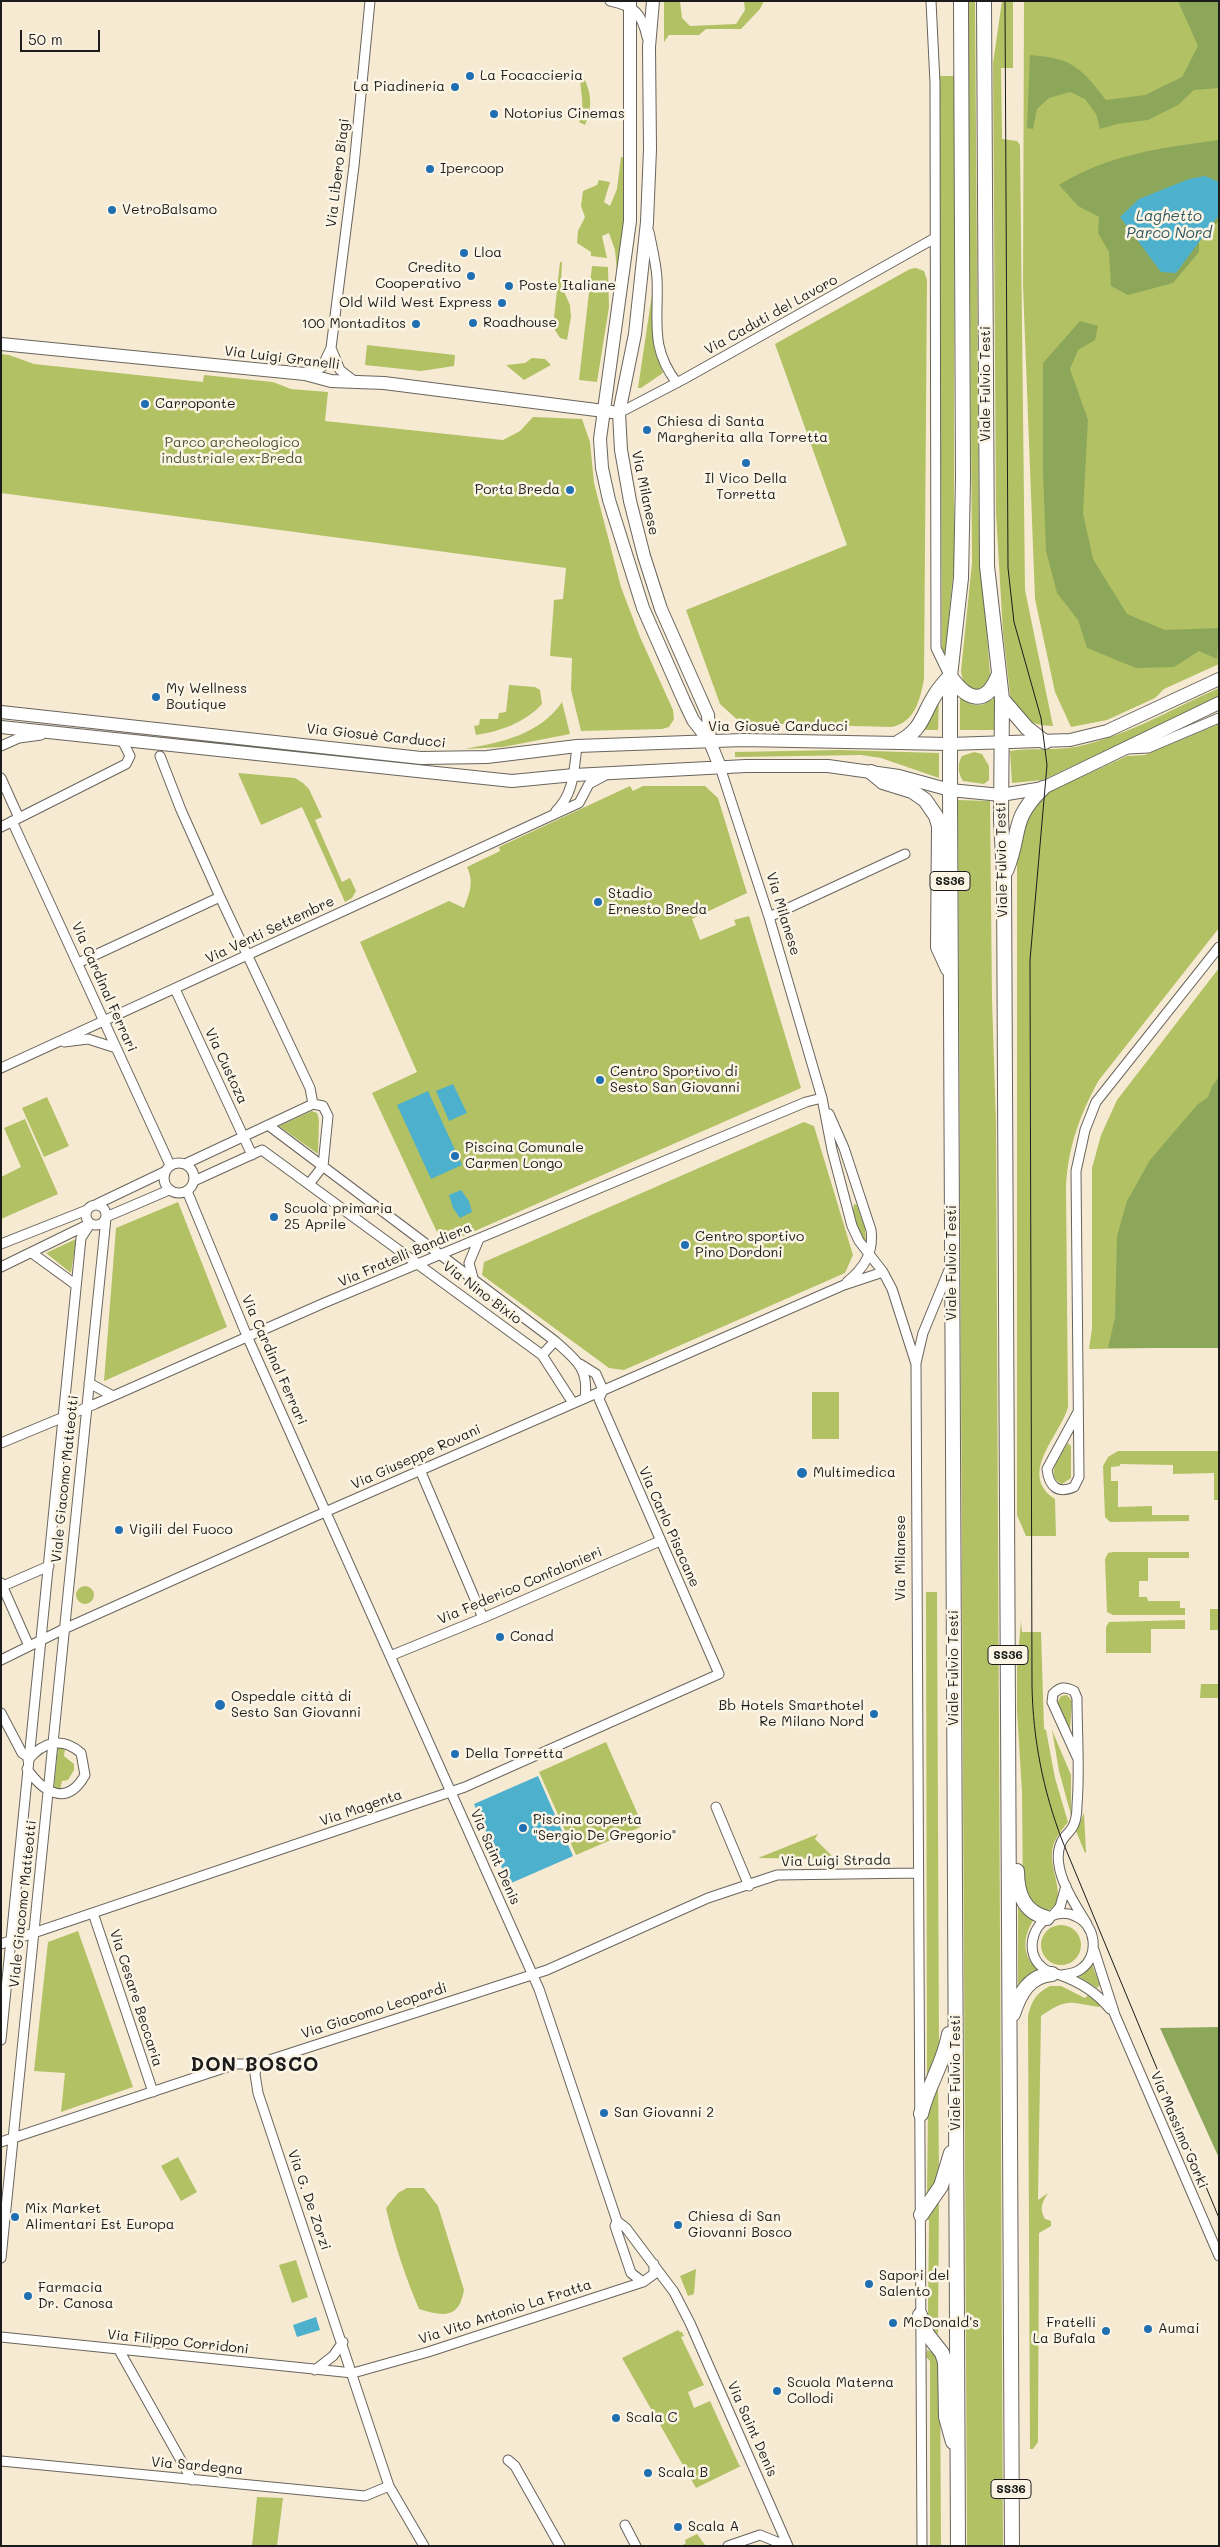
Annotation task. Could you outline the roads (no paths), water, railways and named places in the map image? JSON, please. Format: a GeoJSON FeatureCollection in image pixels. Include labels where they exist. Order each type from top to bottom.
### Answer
{"type":"FeatureCollection","features":[{"type":"Feature","properties":{"kind":"main road","name":"Viale Fulvio Testi"},"geometry":{"type":"LineString","coordinates":[[958,2546],[950,676],[961,578],[964,479],[961,1]]}},
{"type":"Feature","properties":{"kind":"main road","name":"Viale Fulvio Testi"},"geometry":{"type":"LineString","coordinates":[[984,1],[987,566],[1002,699],[1001,794],[1004,876],[1012,2546]]}},
{"type":"Feature","properties":{"kind":"main road"},"geometry":{"type":"LineString","coordinates":[[899,742],[914,732],[921,724],[935,694],[950,676],[963,693],[977,696],[991,689],[998,676]]}},
{"type":"Feature","properties":{"kind":"main road"},"geometry":{"type":"LineString","coordinates":[[1002,699],[1027,728],[1045,742]]}},
{"type":"Feature","properties":{"kind":"main road"},"geometry":{"type":"LineString","coordinates":[[871,772],[883,782],[912,791],[925,800],[936,816],[939,826],[938,947],[950,972]]}},
{"type":"Feature","properties":{"kind":"main road"},"geometry":{"type":"LineString","coordinates":[[1004,876],[1012,856],[1015,832],[1021,814],[1027,803],[1043,788]]}},
{"type":"Feature","properties":{"kind":"main road"},"geometry":{"type":"LineString","coordinates":[[1009,1769],[1015,1794],[1019,1893],[1026,1907],[1034,1913],[1050,1916]]}},
{"type":"Feature","properties":{"kind":"main road"},"geometry":{"type":"LineString","coordinates":[[1009,2026],[1019,1996],[1027,1985],[1036,1978],[1056,1975]]}},
{"type":"Feature","properties":{"kind":"main road"},"geometry":{"type":"LineString","coordinates":[[921,2114],[926,2096],[946,2055],[955,1996]]}},
{"type":"Feature","properties":{"kind":"main road"},"geometry":{"type":"LineString","coordinates":[[921,2215],[946,2176],[956,2122]]}},
{"type":"Feature","properties":{"kind":"main road"},"geometry":{"type":"LineString","coordinates":[[920,2315],[927,2334],[942,2353],[945,2362],[946,2417],[958,2462]]}},
{"type":"Feature","properties":{"kind":"street","name":"Via Libero Biagi"},"geometry":{"type":"LineString","coordinates":[[306,374],[322,367],[331,348],[354,166],[370,1]]}},
{"type":"Feature","properties":{"kind":"street"},"geometry":{"type":"LineString","coordinates":[[610,1],[630,4],[643,18],[649,47]]}},
{"type":"Feature","properties":{"kind":"street","name":"Via Milanese"},"geometry":{"type":"LineString","coordinates":[[653,1],[649,47],[650,149],[647,222],[635,334],[619,412],[622,457],[644,556],[662,609],[708,715],[710,742]]}},
{"type":"Feature","properties":{"kind":"street","name":"Viale Fulvio Testi"},"geometry":{"type":"LineString","coordinates":[[931,1],[935,73],[936,648],[950,676]]}},
{"type":"Feature","properties":{"kind":"street","name":"Viale Fulvio Testi"},"geometry":{"type":"LineString","coordinates":[[984,25],[992,1]]}},
{"type":"Feature","properties":{"kind":"street","name":"Via Milanese"},"geometry":{"type":"LineString","coordinates":[[630,4],[631,158],[628,240],[600,439],[602,468],[609,500],[643,608],[690,713],[710,742],[720,767],[769,917],[822,1098],[832,1150],[850,1219],[859,1242],[870,1253],[892,1289],[916,1364],[918,1873]]}},
{"type":"Feature","properties":{"kind":"street"},"geometry":{"type":"LineString","coordinates":[[647,222],[657,276],[657,347],[662,362],[677,383]]}},
{"type":"Feature","properties":{"kind":"street","name":"Via Caduti del Lavoro"},"geometry":{"type":"LineString","coordinates":[[619,412],[677,383],[934,238]]}},
{"type":"Feature","properties":{"kind":"street","name":"Via Luigi Granelli"},"geometry":{"type":"LineString","coordinates":[[1,344],[306,374],[331,381],[353,380],[604,412],[619,412]]}},
{"type":"Feature","properties":{"kind":"street"},"geometry":{"type":"LineString","coordinates":[[331,348],[340,370],[353,380]]}},
{"type":"Feature","properties":{"kind":"street"},"geometry":{"type":"LineString","coordinates":[[950,744],[1070,740],[1107,731],[1219,679]]}},
{"type":"Feature","properties":{"kind":"street"},"geometry":{"type":"LineString","coordinates":[[1001,794],[1043,788],[1219,703]]}},
{"type":"Feature","properties":{"kind":"street","name":"Via Giosuè Carducci"},"geometry":{"type":"LineString","coordinates":[[1,712],[421,758],[496,756],[577,746],[710,742],[899,742],[950,744]]}},
{"type":"Feature","properties":{"kind":"street"},"geometry":{"type":"LineString","coordinates":[[1122,749],[1148,748],[1219,718]]}},
{"type":"Feature","properties":{"kind":"street"},"geometry":{"type":"LineString","coordinates":[[1,727],[57,733],[125,744],[512,781],[574,775],[720,767],[828,766],[899,776],[950,790]]}},
{"type":"Feature","properties":{"kind":"street"},"geometry":{"type":"LineString","coordinates":[[1,746],[19,738],[57,733]]}},
{"type":"Feature","properties":{"kind":"street"},"geometry":{"type":"LineString","coordinates":[[1,827],[126,764],[130,756],[125,744]]}},
{"type":"Feature","properties":{"kind":"street","name":"Via Venti Settembre"},"geometry":{"type":"LineString","coordinates":[[550,816],[563,804],[574,775],[577,746]]}},
{"type":"Feature","properties":{"kind":"street"},"geometry":{"type":"LineString","coordinates":[[160,756],[181,810],[220,897],[310,1088],[314,1104]]}},
{"type":"Feature","properties":{"kind":"street","name":"Via Venti Settembre"},"geometry":{"type":"LineString","coordinates":[[1,1068],[579,803],[589,784],[597,778],[615,773]]}},
{"type":"Feature","properties":{"kind":"street","name":"Via Cardinal Ferrari"},"geometry":{"type":"LineString","coordinates":[[1,778],[16,820],[105,1020],[167,1169]]}},
{"type":"Feature","properties":{"kind":"street","name":"Viale Fulvio Testi"},"geometry":{"type":"LineString","coordinates":[[950,790],[1001,794]]}},
{"type":"Feature","properties":{"kind":"street"},"geometry":{"type":"LineString","coordinates":[[769,917],[905,854]]}},
{"type":"Feature","properties":{"kind":"street"},"geometry":{"type":"LineString","coordinates":[[78,962],[220,897]]}},
{"type":"Feature","properties":{"kind":"street"},"geometry":{"type":"LineString","coordinates":[[1078,1412],[1047,1469],[1050,1483],[1056,1489],[1066,1490],[1074,1487],[1078,1482],[1078,1412],[1076,1170],[1085,1130],[1101,1094],[1219,946]]}},
{"type":"Feature","properties":{"kind":"street","name":"Via Custoza"},"geometry":{"type":"LineString","coordinates":[[175,989],[252,1155]]}},
{"type":"Feature","properties":{"kind":"street"},"geometry":{"type":"LineString","coordinates":[[56,1043],[88,1039],[116,1048]]}},
{"type":"Feature","properties":{"kind":"street","name":"Via Milanese"},"geometry":{"type":"LineString","coordinates":[[822,1098],[844,1148],[871,1230],[873,1242],[870,1253]]}},
{"type":"Feature","properties":{"kind":"street","name":"Via Fratelli Bandiera"},"geometry":{"type":"LineString","coordinates":[[1,1443],[442,1254],[806,1102],[822,1098]]}},
{"type":"Feature","properties":{"kind":"street"},"geometry":{"type":"LineString","coordinates":[[1,1244],[86,1210],[91,1205],[97,1204],[167,1169],[185,1164],[314,1104],[323,1106],[328,1116],[323,1166],[309,1184]]}},
{"type":"Feature","properties":{"kind":"street","name":"Via Nino Bixio"},"geometry":{"type":"LineString","coordinates":[[268,1125],[442,1254],[555,1341],[580,1364],[596,1374],[603,1390]]}},
{"type":"Feature","properties":{"kind":"street","name":"Via Nino Bixio"},"geometry":{"type":"LineString","coordinates":[[252,1155],[262,1150],[542,1355],[573,1403]]}},
{"type":"Feature","properties":{"kind":"street"},"geometry":{"type":"LineString","coordinates":[[167,1169],[164,1182],[169,1190],[178,1194],[187,1191],[194,1181],[252,1155]]}},
{"type":"Feature","properties":{"kind":"street"},"geometry":{"type":"LineString","coordinates":[[185,1164],[192,1171],[194,1181]]}},
{"type":"Feature","properties":{"kind":"street"},"geometry":{"type":"LineString","coordinates":[[1,1267],[90,1224],[99,1225],[106,1218],[169,1190]]}},
{"type":"Feature","properties":{"kind":"street","name":"Via Cardinal Ferrari"},"geometry":{"type":"LineString","coordinates":[[187,1191],[247,1336],[326,1511]]}},
{"type":"Feature","properties":{"kind":"street"},"geometry":{"type":"LineString","coordinates":[[97,1204],[104,1209],[106,1218]]}},
{"type":"Feature","properties":{"kind":"street"},"geometry":{"type":"LineString","coordinates":[[86,1210],[85,1217],[90,1224]]}},
{"type":"Feature","properties":{"kind":"street","name":"Viale Giacomo Matteotti"},"geometry":{"type":"LineString","coordinates":[[1,2258],[106,1218]]}},
{"type":"Feature","properties":{"kind":"street","name":"Viale Giacomo Matteotti"},"geometry":{"type":"LineString","coordinates":[[1,2040],[81,1238],[90,1224]]}},
{"type":"Feature","properties":{"kind":"street","name":"Via Nino Bixio"},"geometry":{"type":"LineString","coordinates":[[472,1278],[469,1263],[479,1239]]}},
{"type":"Feature","properties":{"kind":"street"},"geometry":{"type":"LineString","coordinates":[[32,1253],[76,1285]]}},
{"type":"Feature","properties":{"kind":"street","name":"Via Giuseppe Rovani"},"geometry":{"type":"LineString","coordinates":[[844,1285],[863,1267],[870,1253]]}},
{"type":"Feature","properties":{"kind":"street"},"geometry":{"type":"LineString","coordinates":[[916,1364],[923,1333],[952,1262]]}},
{"type":"Feature","properties":{"kind":"street","name":"Via Giuseppe Rovani"},"geometry":{"type":"LineString","coordinates":[[1,1660],[64,1629],[326,1511],[844,1285],[883,1272]]}},
{"type":"Feature","properties":{"kind":"street"},"geometry":{"type":"LineString","coordinates":[[542,1355],[555,1341]]}},
{"type":"Feature","properties":{"kind":"street"},"geometry":{"type":"LineString","coordinates":[[580,1364],[587,1384],[585,1398]]}},
{"type":"Feature","properties":{"kind":"street"},"geometry":{"type":"LineString","coordinates":[[88,1383],[113,1396]]}},
{"type":"Feature","properties":{"kind":"street","name":"Via Carlo Pisacane"},"geometry":{"type":"LineString","coordinates":[[603,1390],[599,1399],[719,1674]]}},
{"type":"Feature","properties":{"kind":"street"},"geometry":{"type":"LineString","coordinates":[[420,1470],[483,1618]]}},
{"type":"Feature","properties":{"kind":"street","name":"Via Saint Denis"},"geometry":{"type":"LineString","coordinates":[[326,1511],[533,1974],[617,2221],[626,2228],[674,2292],[690,2323],[788,2546]]}},
{"type":"Feature","properties":{"kind":"street","name":"Via Federico Confalonieri"},"geometry":{"type":"LineString","coordinates":[[390,1656],[660,1541]]}},
{"type":"Feature","properties":{"kind":"street","name":"Viale Giacomo Matteotti"},"geometry":{"type":"LineString","coordinates":[[2,1585],[48,1566]]}},
{"type":"Feature","properties":{"kind":"street"},"geometry":{"type":"LineString","coordinates":[[2,1585],[29,1646]]}},
{"type":"Feature","properties":{"kind":"street","name":"Via Magenta"},"geometry":{"type":"LineString","coordinates":[[1,1944],[451,1792],[719,1674]]}},
{"type":"Feature","properties":{"kind":"street"},"geometry":{"type":"LineString","coordinates":[[1066,1886],[1060,1908],[1038,1925],[1033,1935],[1032,1948],[1035,1959],[1042,1967],[1056,1975],[1073,1974],[1082,1969],[1090,1960],[1094,1950],[1092,1934],[1066,1886],[1059,1864],[1058,1850],[1062,1840],[1072,1828],[1076,1817],[1078,1757],[1077,1698],[1074,1690],[1068,1687],[1059,1688],[1053,1694],[1052,1702],[1078,1757]]}},
{"type":"Feature","properties":{"kind":"street"},"geometry":{"type":"LineString","coordinates":[[1,1714],[28,1762],[36,1781],[48,1792],[63,1794],[80,1785],[85,1775],[81,1753],[65,1743],[52,1742],[42,1747],[28,1762]]}},
{"type":"Feature","properties":{"kind":"street"},"geometry":{"type":"LineString","coordinates":[[716,1807],[752,1885]]}},
{"type":"Feature","properties":{"kind":"street"},"geometry":{"type":"LineString","coordinates":[[918,1873],[921,2114],[922,2546]]}},
{"type":"Feature","properties":{"kind":"street","name":"Via Luigi Strada"},"geometry":{"type":"LineString","coordinates":[[752,1885],[777,1875],[918,1873]]}},
{"type":"Feature","properties":{"kind":"street","name":"Via Giacomo Leopardi"},"geometry":{"type":"LineString","coordinates":[[1,2142],[236,2064],[257,2064],[533,1974],[708,1898],[752,1885]]}},
{"type":"Feature","properties":{"kind":"street","name":"Via Cesare Beccaria"},"geometry":{"type":"LineString","coordinates":[[93,1913],[153,2092]]}},
{"type":"Feature","properties":{"kind":"street"},"geometry":{"type":"LineString","coordinates":[[1050,1916],[1072,1915],[1087,1924]]}},
{"type":"Feature","properties":{"kind":"street","name":"Via Massimo Gorki"},"geometry":{"type":"LineString","coordinates":[[1094,1950],[1115,2015],[1219,2256]]}},
{"type":"Feature","properties":{"kind":"street","name":"Via Massimo Gorki"},"geometry":{"type":"LineString","coordinates":[[1056,1975],[1090,1989],[1115,2015]]}},
{"type":"Feature","properties":{"kind":"street","name":"Via G. De Zorzi"},"geometry":{"type":"LineString","coordinates":[[257,2064],[255,2074],[258,2093],[353,2373],[389,2486],[424,2546]]}},
{"type":"Feature","properties":{"kind":"street","name":"Via Saint Denis"},"geometry":{"type":"LineString","coordinates":[[617,2221],[615,2226],[631,2273],[643,2282]]}},
{"type":"Feature","properties":{"kind":"street"},"geometry":{"type":"LineString","coordinates":[[643,2282],[654,2274],[654,2264]]}},
{"type":"Feature","properties":{"kind":"street","name":"Via Vito Antonio La Fratta"},"geometry":{"type":"LineString","coordinates":[[353,2373],[428,2352],[643,2282]]}},
{"type":"Feature","properties":{"kind":"street","name":"Via Filippo Corridoni"},"geometry":{"type":"LineString","coordinates":[[1,2337],[353,2373]]}},
{"type":"Feature","properties":{"kind":"street"},"geometry":{"type":"LineString","coordinates":[[315,2370],[332,2356],[342,2342]]}},
{"type":"Feature","properties":{"kind":"street"},"geometry":{"type":"LineString","coordinates":[[118,2350],[192,2480]]}},
{"type":"Feature","properties":{"kind":"street"},"geometry":{"type":"LineString","coordinates":[[508,2460],[515,2466],[560,2546]]}},
{"type":"Feature","properties":{"kind":"street","name":"Via Sardegna"},"geometry":{"type":"LineString","coordinates":[[1,2461],[365,2496],[389,2486]]}},
{"type":"Feature","properties":{"kind":"street"},"geometry":{"type":"LineString","coordinates":[[625,2525],[636,2546]]}},
{"type":"Feature","properties":{"kind":"street"},"geometry":{"type":"LineString","coordinates":[[728,2546],[760,2534],[788,2546]]}},
{"type":"Feature","properties":{"kind":"water","name":"Laghetto Parco Nord"},"geometry":{"type":"Polygon","coordinates":[[[1205,176],[1219,182],[1219,215],[1176,273],[1161,272],[1120,217],[1139,199],[1189,179],[1205,176]]]}},
{"type":"Feature","properties":{"kind":"water"},"geometry":{"type":"Polygon","coordinates":[[[453,1084],[467,1113],[449,1121],[436,1091],[453,1084]]]}},
{"type":"Feature","properties":{"kind":"water"},"geometry":{"type":"Polygon","coordinates":[[[428,1091],[462,1165],[431,1179],[397,1105],[428,1091]]]}},
{"type":"Feature","properties":{"kind":"water"},"geometry":{"type":"Polygon","coordinates":[[[461,1190],[469,1201],[472,1212],[460,1218],[453,1208],[449,1195],[461,1190]]]}},
{"type":"Feature","properties":{"kind":"water","name":"Piscina coperta \"Sergio De Gregorio\""},"geometry":{"type":"Polygon","coordinates":[[[538,1776],[573,1856],[509,1884],[474,1804],[538,1776]]]}},
{"type":"Feature","properties":{"kind":"water"},"geometry":{"type":"Polygon","coordinates":[[[316,2317],[320,2330],[297,2337],[293,2325],[316,2317]]]}},
{"type":"Feature","properties":{"kind":"tram line"},"geometry":{"type":"LineString","coordinates":[[1005,1],[1008,568],[1014,622],[1041,718],[1047,765],[1030,960],[1032,1686],[1034,1725],[1044,1783],[1062,1840],[1219,2218]]}},
{"type":"Feature","properties":{"kind":"place","name":"La Focaccieria"},"geometry":{"type":"Point","coordinates":[470,76]}},
{"type":"Feature","properties":{"kind":"place","name":"La Piadineria"},"geometry":{"type":"Point","coordinates":[455,87]}},
{"type":"Feature","properties":{"kind":"place","name":"Notorius Cinemas"},"geometry":{"type":"Point","coordinates":[494,114]}},
{"type":"Feature","properties":{"kind":"place","name":"Ipercoop"},"geometry":{"type":"Point","coordinates":[430,169]}},
{"type":"Feature","properties":{"kind":"place","name":"VetroBalsamo"},"geometry":{"type":"Point","coordinates":[112,210]}},
{"type":"Feature","properties":{"kind":"place","name":"Lloa"},"geometry":{"type":"Point","coordinates":[464,253]}},
{"type":"Feature","properties":{"kind":"place","name":"Credito Cooperativo"},"geometry":{"type":"Point","coordinates":[471,276]}},
{"type":"Feature","properties":{"kind":"place","name":"Poste Italiane"},"geometry":{"type":"Point","coordinates":[509,286]}},
{"type":"Feature","properties":{"kind":"place","name":"Old Wild West Express"},"geometry":{"type":"Point","coordinates":[502,303]}},
{"type":"Feature","properties":{"kind":"place","name":"Roadhouse"},"geometry":{"type":"Point","coordinates":[473,323]}},
{"type":"Feature","properties":{"kind":"place","name":"100 Montaditos"},"geometry":{"type":"Point","coordinates":[416,324]}},
{"type":"Feature","properties":{"kind":"place","name":"Carroponte"},"geometry":{"type":"Point","coordinates":[145,404]}},
{"type":"Feature","properties":{"kind":"place","name":"Chiesa di Santa Margherita alla Torretta"},"geometry":{"type":"Point","coordinates":[647,430]}},
{"type":"Feature","properties":{"kind":"place","name":"Il Vico Della Torretta"},"geometry":{"type":"Point","coordinates":[746,463]}},
{"type":"Feature","properties":{"kind":"place","name":"Porta Breda"},"geometry":{"type":"Point","coordinates":[570,490]}},
{"type":"Feature","properties":{"kind":"place","name":"My Wellness Boutique"},"geometry":{"type":"Point","coordinates":[156,697]}},
{"type":"Feature","properties":{"kind":"place","name":"Stadio Ernesto Breda"},"geometry":{"type":"Point","coordinates":[598,902]}},
{"type":"Feature","properties":{"kind":"place","name":"Centro Sportivo di Sesto San Giovanni"},"geometry":{"type":"Point","coordinates":[600,1080]}},
{"type":"Feature","properties":{"kind":"place","name":"Piscina Comunale Carmen Longo"},"geometry":{"type":"Point","coordinates":[455,1156]}},
{"type":"Feature","properties":{"kind":"place","name":"Scuola primaria 25 Aprile"},"geometry":{"type":"Point","coordinates":[274,1217]}},
{"type":"Feature","properties":{"kind":"place","name":"Centro sportivo Pino Dordoni"},"geometry":{"type":"Point","coordinates":[685,1245]}},
{"type":"Feature","properties":{"kind":"place","name":"Multimedica"},"geometry":{"type":"Point","coordinates":[802,1473]}},
{"type":"Feature","properties":{"kind":"place","name":"Vigili del Fuoco"},"geometry":{"type":"Point","coordinates":[119,1530]}},
{"type":"Feature","properties":{"kind":"place","name":"Conad"},"geometry":{"type":"Point","coordinates":[500,1637]}},
{"type":"Feature","properties":{"kind":"place","name":"Ospedale città di Sesto San Giovanni"},"geometry":{"type":"Point","coordinates":[220,1705]}},
{"type":"Feature","properties":{"kind":"place","name":"Bb Hotels Smarthotel Re Milano Nord"},"geometry":{"type":"Point","coordinates":[874,1714]}},
{"type":"Feature","properties":{"kind":"place","name":"Della Torretta"},"geometry":{"type":"Point","coordinates":[455,1754]}},
{"type":"Feature","properties":{"kind":"place","name":"Piscina coperta \"Sergio De Gregorio\""},"geometry":{"type":"Point","coordinates":[523,1828]}},
{"type":"Feature","properties":{"kind":"place","name":"San Giovanni 2"},"geometry":{"type":"Point","coordinates":[604,2113]}},
{"type":"Feature","properties":{"kind":"place","name":"Mix Market Alimentari Est Europa"},"geometry":{"type":"Point","coordinates":[15,2217]}},
{"type":"Feature","properties":{"kind":"place","name":"Chiesa di San Giovanni Bosco"},"geometry":{"type":"Point","coordinates":[678,2225]}},
{"type":"Feature","properties":{"kind":"place","name":"Sapori del Salento"},"geometry":{"type":"Point","coordinates":[869,2284]}},
{"type":"Feature","properties":{"kind":"place","name":"Farmacia Dr. Canosa"},"geometry":{"type":"Point","coordinates":[28,2296]}},
{"type":"Feature","properties":{"kind":"place","name":"McDonald's"},"geometry":{"type":"Point","coordinates":[893,2323]}},
{"type":"Feature","properties":{"kind":"place","name":"Aumai"},"geometry":{"type":"Point","coordinates":[1148,2329]}},
{"type":"Feature","properties":{"kind":"place","name":"Fratelli La Bufala"},"geometry":{"type":"Point","coordinates":[1106,2331]}},
{"type":"Feature","properties":{"kind":"place","name":"Scuola Materna Collodi"},"geometry":{"type":"Point","coordinates":[777,2391]}},
{"type":"Feature","properties":{"kind":"place","name":"Scala C"},"geometry":{"type":"Point","coordinates":[616,2418]}},
{"type":"Feature","properties":{"kind":"place","name":"Scala B"},"geometry":{"type":"Point","coordinates":[648,2473]}},
{"type":"Feature","properties":{"kind":"place","name":"Scala A"},"geometry":{"type":"Point","coordinates":[678,2527]}},
{"type":"Feature","properties":{"kind":"district","name":"DON BOSCO"},"geometry":{"type":"Point","coordinates":[255,2065]}},
{"type":"Feature","properties":{"kind":"park label","name":"Parco archeologico industriale ex-Breda"},"geometry":{"type":"Point","coordinates":[232,452]}}]}
